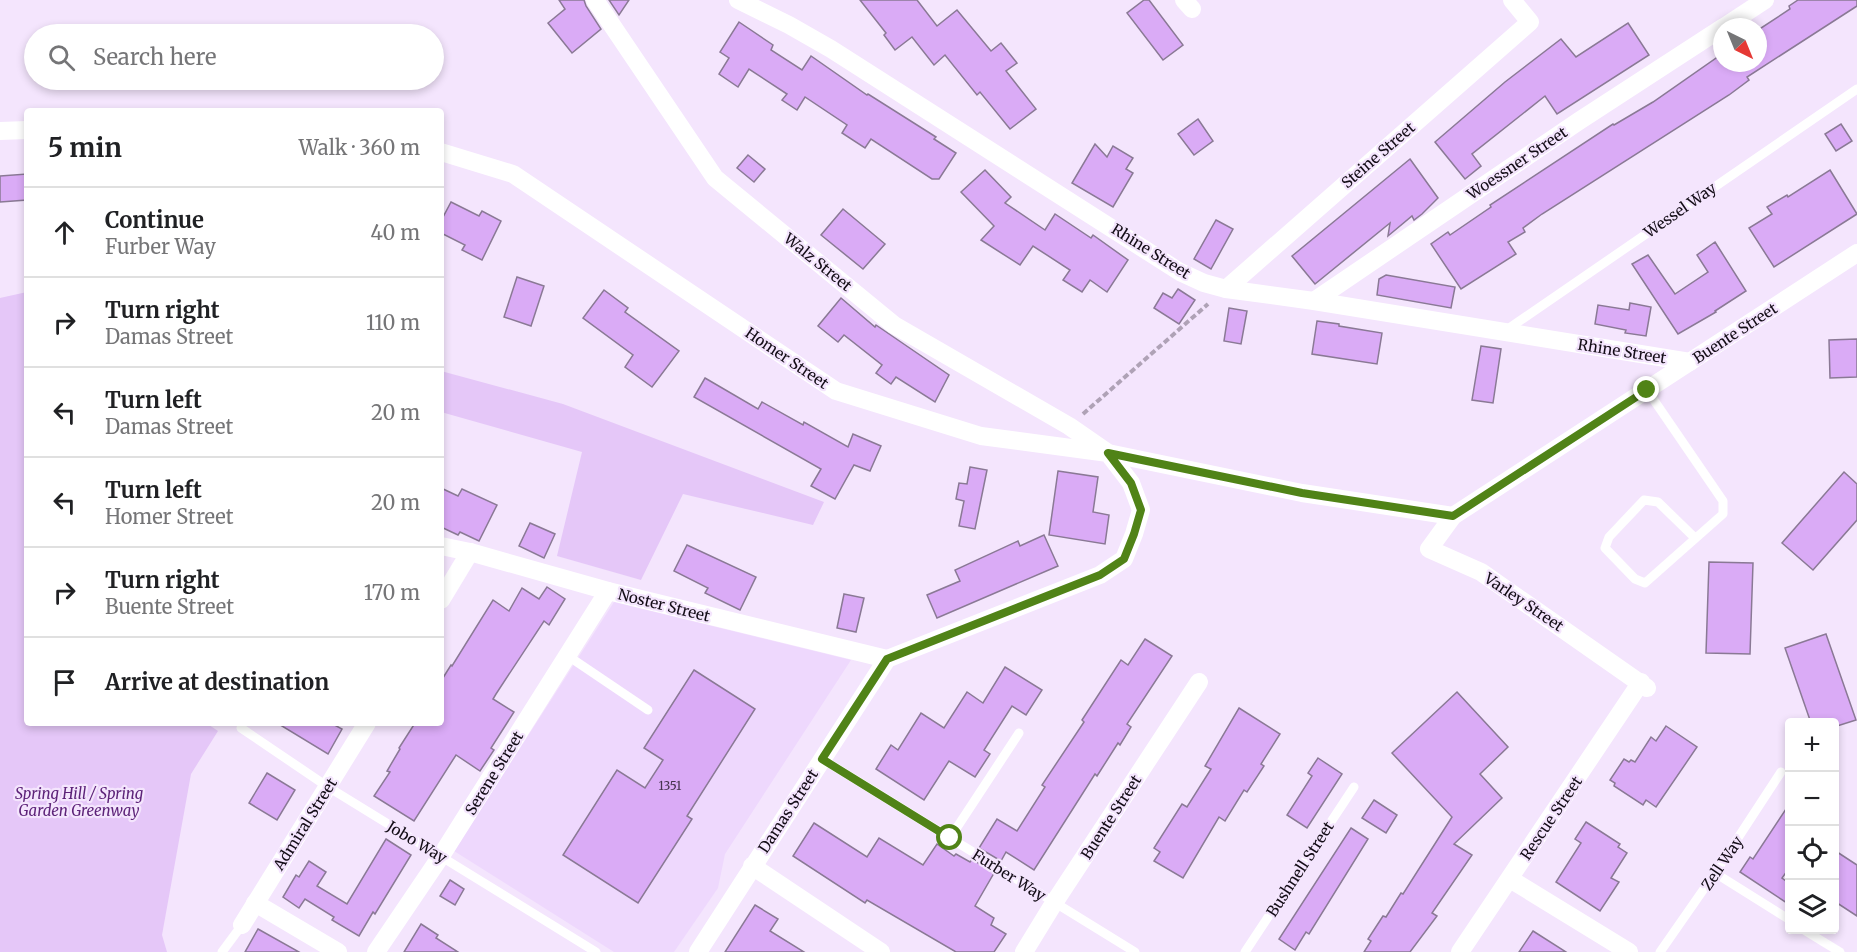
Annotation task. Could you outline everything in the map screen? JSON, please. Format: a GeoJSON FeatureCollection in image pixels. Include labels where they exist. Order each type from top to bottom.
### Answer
{"type":"FeatureCollection","features":[{"type":"Feature","properties":{"kind":"street","name":"Walz Street"},"geometry":{"type":"LineString","coordinates":[[595,0],[715,178],[894,325],[1068,426],[1108,453]]}},
{"type":"Feature","properties":{"kind":"street","name":"Rhine Street"},"geometry":{"type":"LineString","coordinates":[[738,0],[831,49],[1180,272],[1204,283],[1226,289],[1314,301],[1690,362]]}},
{"type":"Feature","properties":{"kind":"street","name":"Steine Street"},"geometry":{"type":"LineString","coordinates":[[1226,289],[1530,22],[1512,0]]}},
{"type":"Feature","properties":{"kind":"street","name":"Woessner Street"},"geometry":{"type":"LineString","coordinates":[[1738,18],[1765,0]]}},
{"type":"Feature","properties":{"kind":"street","name":"Woessner Street"},"geometry":{"type":"LineString","coordinates":[[1314,301],[1569,128],[1713,34]]}},
{"type":"Feature","properties":{"kind":"street"},"geometry":{"type":"LineString","coordinates":[[0,131],[24,130]]}},
{"type":"Feature","properties":{"kind":"street","name":"Homer Street"},"geometry":{"type":"LineString","coordinates":[[444,153],[513,174],[836,391],[981,436],[1108,453]]}},
{"type":"Feature","properties":{"kind":"street","name":"Buente Street"},"geometry":{"type":"LineString","coordinates":[[1453,516],[1857,253]]}},
{"type":"Feature","properties":{"kind":"street"},"geometry":{"type":"LineString","coordinates":[[1839,265],[1857,269]]}},
{"type":"Feature","properties":{"kind":"street"},"geometry":{"type":"LineString","coordinates":[[887,659],[1100,575],[1124,559],[1141,510],[1131,483],[1108,453]]}},
{"type":"Feature","properties":{"kind":"street"},"geometry":{"type":"LineString","coordinates":[[1108,453],[1302,493],[1453,516]]}},
{"type":"Feature","properties":{"kind":"street","name":"Varley Street"},"geometry":{"type":"LineString","coordinates":[[1453,516],[1429,549],[1481,572],[1644,685]]}},
{"type":"Feature","properties":{"kind":"street","name":"Noster Street"},"geometry":{"type":"LineString","coordinates":[[444,547],[608,591],[887,659]]}},
{"type":"Feature","properties":{"kind":"street"},"geometry":{"type":"LineString","coordinates":[[444,595],[470,552]]}},
{"type":"Feature","properties":{"kind":"street","name":"Serene Street"},"geometry":{"type":"LineString","coordinates":[[376,952],[441,856],[608,591]]}},
{"type":"Feature","properties":{"kind":"street","name":"Damas Street"},"geometry":{"type":"LineString","coordinates":[[698,952],[887,659]]}},
{"type":"Feature","properties":{"kind":"street","name":"Buente Street"},"geometry":{"type":"LineString","coordinates":[[1024,952],[1199,682]]}},
{"type":"Feature","properties":{"kind":"street","name":"Rescue Street"},"geometry":{"type":"LineString","coordinates":[[1460,952],[1644,685]]}},
{"type":"Feature","properties":{"kind":"street","name":"Admiral Street"},"geometry":{"type":"LineString","coordinates":[[242,924],[365,726]]}},
{"type":"Feature","properties":{"kind":"street"},"geometry":{"type":"LineString","coordinates":[[752,866],[881,952]]}},
{"type":"Feature","properties":{"kind":"street"},"geometry":{"type":"LineString","coordinates":[[1510,879],[1629,952]]}},
{"type":"Feature","properties":{"kind":"street"},"geometry":{"type":"LineString","coordinates":[[255,903],[338,952]]}},
{"type":"Feature","properties":{"kind":"lane","name":"Wessel Way"},"geometry":{"type":"LineString","coordinates":[[1503,332],[1857,89]]}},
{"type":"Feature","properties":{"kind":"lane"},"geometry":{"type":"LineString","coordinates":[[1647,390],[1723,501],[1723,514],[1645,583],[1635,579],[1605,548],[1609,537],[1644,500],[1658,502],[1695,538]]}},
{"type":"Feature","properties":{"kind":"lane"},"geometry":{"type":"LineString","coordinates":[[568,656],[648,710]]}},
{"type":"Feature","properties":{"kind":"lane","name":"Jobo Way"},"geometry":{"type":"LineString","coordinates":[[241,728],[328,787],[596,952]]}},
{"type":"Feature","properties":{"kind":"lane"},"geometry":{"type":"LineString","coordinates":[[950,838],[1019,732]]}},
{"type":"Feature","properties":{"kind":"lane","name":"Furber Way"},"geometry":{"type":"LineString","coordinates":[[822,759],[1135,952]]}},
{"type":"Feature","properties":{"kind":"lane","name":"Zell Way"},"geometry":{"type":"LineString","coordinates":[[1660,952],[1781,772]]}},
{"type":"Feature","properties":{"kind":"lane","name":"Bushnell Street"},"geometry":{"type":"LineString","coordinates":[[1245,952],[1354,787]]}},
{"type":"Feature","properties":{"kind":"lane"},"geometry":{"type":"LineString","coordinates":[[1715,873],[1785,917]]}},
{"type":"Feature","properties":{"kind":"lane"},"geometry":{"type":"LineString","coordinates":[[222,952],[242,924]]}},
{"type":"Feature","properties":{"kind":"lane"},"geometry":{"type":"LineString","coordinates":[[1811,934],[1840,952]]}},
{"type":"Feature","properties":{"kind":"path"},"geometry":{"type":"LineString","coordinates":[[1068,426],[1226,289]]}},
{"type":"Feature","properties":{"kind":"shaded area"},"geometry":{"type":"Polygon","coordinates":[[[614,602],[851,660],[725,854],[718,888],[674,952],[614,952],[454,851],[614,602]]]}},
{"type":"Feature","properties":{"kind":"green space","name":"Spring Hill / Spring Garden Greenway"},"geometry":{"type":"Polygon","coordinates":[[[24,293],[24,726],[210,726],[218,731],[191,774],[162,935],[167,952],[0,952],[0,298],[24,293]]]}},
{"type":"Feature","properties":{"kind":"green space"},"geometry":{"type":"Polygon","coordinates":[[[444,372],[563,404],[824,502],[813,525],[683,494],[641,580],[557,556],[582,452],[444,413],[444,372]]]}},
{"type":"Feature","properties":{"kind":"building"},"geometry":{"type":"Polygon","coordinates":[[[559,0],[584,0],[601,29],[572,53],[548,23],[565,9],[559,0]]]}},
{"type":"Feature","properties":{"kind":"building"},"geometry":{"type":"Polygon","coordinates":[[[609,0],[629,0],[619,15],[609,0]]]}},
{"type":"Feature","properties":{"kind":"building"},"geometry":{"type":"Polygon","coordinates":[[[860,0],[917,0],[937,26],[957,10],[991,51],[1001,43],[1017,63],[1006,71],[1036,109],[1010,129],[980,92],[977,95],[945,55],[934,65],[912,37],[895,50],[884,35],[886,33],[860,0]]]}},
{"type":"Feature","properties":{"kind":"building"},"geometry":{"type":"Polygon","coordinates":[[[1144,0],[1149,0],[1183,45],[1163,60],[1127,13],[1144,0]]]}},
{"type":"Feature","properties":{"kind":"building"},"geometry":{"type":"Polygon","coordinates":[[[1798,0],[1857,0],[1857,6],[1767,64],[1767,24],[1790,9],[1789,6],[1798,0]]]}},
{"type":"Feature","properties":{"kind":"building"},"geometry":{"type":"Polygon","coordinates":[[[739,22],[773,45],[771,50],[802,70],[811,56],[867,95],[936,137],[934,139],[956,153],[939,179],[932,179],[871,139],[865,148],[842,133],[847,125],[805,97],[797,110],[782,100],[787,94],[749,69],[738,87],[719,74],[729,58],[720,52],[739,22]]]}},
{"type":"Feature","properties":{"kind":"building"},"geometry":{"type":"Polygon","coordinates":[[[1628,23],[1649,55],[1557,114],[1545,96],[1472,154],[1481,166],[1465,179],[1435,142],[1505,82],[1561,39],[1576,57],[1628,23]]]}},
{"type":"Feature","properties":{"kind":"building"},"geometry":{"type":"Polygon","coordinates":[[[1713,60],[1713,72],[1755,72],[1747,77],[1749,80],[1729,95],[1523,228],[1525,232],[1508,242],[1516,254],[1461,289],[1431,244],[1448,232],[1450,235],[1491,207],[1490,205],[1613,124],[1653,102],[1713,60]]]}},
{"type":"Feature","properties":{"kind":"building"},"geometry":{"type":"Polygon","coordinates":[[[1198,119],[1213,141],[1194,155],[1178,134],[1198,119]]]}},
{"type":"Feature","properties":{"kind":"building"},"geometry":{"type":"Polygon","coordinates":[[[1841,124],[1852,141],[1836,151],[1825,134],[1841,124]]]}},
{"type":"Feature","properties":{"kind":"building"},"geometry":{"type":"Polygon","coordinates":[[[1095,144],[1107,157],[1113,146],[1133,158],[1126,169],[1133,173],[1113,207],[1072,183],[1095,144]]]}},
{"type":"Feature","properties":{"kind":"building"},"geometry":{"type":"Polygon","coordinates":[[[748,155],[765,169],[754,182],[737,168],[748,155]]]}},
{"type":"Feature","properties":{"kind":"building"},"geometry":{"type":"Polygon","coordinates":[[[1410,159],[1438,198],[1422,214],[1414,220],[1412,216],[1388,236],[1390,223],[1315,284],[1292,256],[1410,159]]]}},
{"type":"Feature","properties":{"kind":"building"},"geometry":{"type":"Polygon","coordinates":[[[985,170],[1011,197],[1005,203],[1045,230],[1055,214],[1091,238],[1093,235],[1128,260],[1107,292],[1090,280],[1082,292],[1063,280],[1070,270],[1033,246],[1020,265],[981,240],[994,226],[961,192],[985,170]]]}},
{"type":"Feature","properties":{"kind":"building"},"geometry":{"type":"Polygon","coordinates":[[[1830,170],[1857,214],[1774,267],[1749,228],[1772,214],[1767,207],[1787,195],[1788,197],[1830,170]]]}},
{"type":"Feature","properties":{"kind":"building"},"geometry":{"type":"Polygon","coordinates":[[[24,174],[24,200],[0,202],[0,176],[24,174]]]}},
{"type":"Feature","properties":{"kind":"building"},"geometry":{"type":"Polygon","coordinates":[[[451,202],[479,216],[482,211],[501,221],[482,260],[462,250],[465,245],[444,234],[444,215],[451,202]]]}},
{"type":"Feature","properties":{"kind":"building"},"geometry":{"type":"Polygon","coordinates":[[[843,209],[885,244],[863,269],[821,235],[843,209]]]}},
{"type":"Feature","properties":{"kind":"building"},"geometry":{"type":"Polygon","coordinates":[[[1216,220],[1233,229],[1211,269],[1194,259],[1216,220]]]}},
{"type":"Feature","properties":{"kind":"building"},"geometry":{"type":"Polygon","coordinates":[[[1715,242],[1746,291],[1678,334],[1632,264],[1648,255],[1675,294],[1708,272],[1697,255],[1715,242]]]}},
{"type":"Feature","properties":{"kind":"building"},"geometry":{"type":"Polygon","coordinates":[[[1386,275],[1455,287],[1451,308],[1377,295],[1379,279],[1386,275]]]}},
{"type":"Feature","properties":{"kind":"building"},"geometry":{"type":"Polygon","coordinates":[[[517,277],[544,286],[531,326],[504,317],[517,277]]]}},
{"type":"Feature","properties":{"kind":"building"},"geometry":{"type":"Polygon","coordinates":[[[1178,289],[1195,300],[1179,324],[1154,308],[1163,293],[1172,298],[1178,289]]]}},
{"type":"Feature","properties":{"kind":"building"},"geometry":{"type":"Polygon","coordinates":[[[604,290],[628,308],[625,312],[679,351],[652,387],[625,367],[633,355],[583,318],[604,290]]]}},
{"type":"Feature","properties":{"kind":"building"},"geometry":{"type":"Polygon","coordinates":[[[841,298],[875,327],[876,325],[949,375],[935,402],[896,377],[891,384],[876,373],[882,365],[844,335],[838,342],[818,326],[841,298]]]}},
{"type":"Feature","properties":{"kind":"building"},"geometry":{"type":"Polygon","coordinates":[[[1630,303],[1651,307],[1646,336],[1625,333],[1626,330],[1595,324],[1598,305],[1629,310],[1630,303]]]}},
{"type":"Feature","properties":{"kind":"building"},"geometry":{"type":"Polygon","coordinates":[[[1229,308],[1247,311],[1241,344],[1224,341],[1229,308]]]}},
{"type":"Feature","properties":{"kind":"building"},"geometry":{"type":"Polygon","coordinates":[[[1317,321],[1382,333],[1377,364],[1312,354],[1317,321]]]}},
{"type":"Feature","properties":{"kind":"building"},"geometry":{"type":"Polygon","coordinates":[[[1857,339],[1857,377],[1830,378],[1829,340],[1857,339]]]}},
{"type":"Feature","properties":{"kind":"building"},"geometry":{"type":"Polygon","coordinates":[[[1481,346],[1501,349],[1493,403],[1472,400],[1481,346]]]}},
{"type":"Feature","properties":{"kind":"building"},"geometry":{"type":"Polygon","coordinates":[[[705,378],[758,409],[762,402],[848,447],[853,434],[881,446],[870,471],[854,465],[835,499],[811,486],[821,469],[694,397],[705,378]]]}},
{"type":"Feature","properties":{"kind":"building"},"geometry":{"type":"Polygon","coordinates":[[[970,467],[987,470],[975,529],[959,526],[964,501],[956,499],[959,483],[967,484],[970,467]]]}},
{"type":"Feature","properties":{"kind":"building"},"geometry":{"type":"Polygon","coordinates":[[[1058,471],[1098,477],[1093,512],[1109,515],[1105,544],[1049,535],[1058,471]]]}},
{"type":"Feature","properties":{"kind":"building"},"geometry":{"type":"Polygon","coordinates":[[[1844,472],[1857,484],[1857,520],[1813,570],[1782,543],[1844,472]]]}},
{"type":"Feature","properties":{"kind":"building"},"geometry":{"type":"Polygon","coordinates":[[[444,489],[458,496],[462,489],[497,505],[479,541],[460,532],[458,535],[444,528],[444,489]]]}},
{"type":"Feature","properties":{"kind":"building"},"geometry":{"type":"Polygon","coordinates":[[[530,523],[555,534],[544,558],[519,546],[530,523]]]}},
{"type":"Feature","properties":{"kind":"building"},"geometry":{"type":"Polygon","coordinates":[[[1044,535],[1058,566],[937,618],[927,595],[960,581],[955,570],[1018,541],[1020,546],[1044,535]]]}},
{"type":"Feature","properties":{"kind":"building"},"geometry":{"type":"Polygon","coordinates":[[[687,545],[756,577],[740,610],[705,593],[708,588],[674,571],[687,545]]]}},
{"type":"Feature","properties":{"kind":"building"},"geometry":{"type":"Polygon","coordinates":[[[1709,562],[1753,563],[1750,654],[1706,653],[1709,562]]]}},
{"type":"Feature","properties":{"kind":"building"},"geometry":{"type":"Polygon","coordinates":[[[547,587],[565,599],[549,625],[544,621],[493,699],[514,712],[491,748],[494,750],[480,771],[456,755],[414,821],[374,796],[390,772],[387,771],[413,726],[444,726],[444,676],[493,600],[509,611],[522,588],[539,599],[547,587]]]}},
{"type":"Feature","properties":{"kind":"building"},"geometry":{"type":"Polygon","coordinates":[[[844,594],[864,598],[856,632],[837,628],[844,594]]]}},
{"type":"Feature","properties":{"kind":"building"},"geometry":{"type":"Polygon","coordinates":[[[1826,634],[1856,720],[1839,725],[1839,718],[1809,718],[1785,648],[1826,634]]]}},
{"type":"Feature","properties":{"kind":"building"},"geometry":{"type":"Polygon","coordinates":[[[1145,639],[1172,656],[1127,724],[1131,727],[1120,745],[1118,743],[1097,776],[1095,774],[1034,870],[1006,852],[1001,861],[979,848],[997,819],[1017,831],[1045,787],[1042,785],[1084,722],[1082,720],[1121,660],[1128,665],[1145,639]]]}},
{"type":"Feature","properties":{"kind":"building"},"geometry":{"type":"Polygon","coordinates":[[[1005,667],[1042,690],[1026,715],[1012,706],[984,750],[990,754],[975,777],[949,761],[924,800],[876,769],[891,745],[898,750],[921,713],[944,728],[967,692],[983,703],[1005,667]]]}},
{"type":"Feature","properties":{"kind":"building"},"geometry":{"type":"Polygon","coordinates":[[[694,670],[755,709],[687,816],[692,819],[638,903],[563,855],[617,770],[645,788],[663,760],[644,748],[694,670]]]}},
{"type":"Feature","properties":{"kind":"building"},"geometry":{"type":"Polygon","coordinates":[[[1457,692],[1508,747],[1480,774],[1502,798],[1454,844],[1472,855],[1432,913],[1437,916],[1410,952],[1364,952],[1371,941],[1368,939],[1383,916],[1386,917],[1401,893],[1403,894],[1452,817],[1392,753],[1457,692]]]}},
{"type":"Feature","properties":{"kind":"building"},"geometry":{"type":"Polygon","coordinates":[[[1239,708],[1280,734],[1261,764],[1264,766],[1247,792],[1244,790],[1225,821],[1219,817],[1183,878],[1154,861],[1160,852],[1154,848],[1182,804],[1187,807],[1211,769],[1205,766],[1239,708]]]}},
{"type":"Feature","properties":{"kind":"building"},"geometry":{"type":"Polygon","coordinates":[[[282,726],[336,726],[342,729],[328,754],[282,726]]]}},
{"type":"Feature","properties":{"kind":"building"},"geometry":{"type":"Polygon","coordinates":[[[1666,726],[1697,747],[1656,807],[1646,800],[1643,805],[1614,786],[1615,783],[1610,780],[1624,759],[1635,762],[1651,737],[1656,741],[1666,726]]]}},
{"type":"Feature","properties":{"kind":"building"},"geometry":{"type":"Polygon","coordinates":[[[1318,758],[1342,774],[1307,828],[1287,815],[1312,776],[1308,773],[1318,758]]]}},
{"type":"Feature","properties":{"kind":"building"},"geometry":{"type":"Polygon","coordinates":[[[267,773],[295,790],[277,820],[249,803],[267,773]]]}},
{"type":"Feature","properties":{"kind":"building"},"geometry":{"type":"Polygon","coordinates":[[[1374,800],[1397,815],[1386,833],[1362,818],[1374,800]]]}},
{"type":"Feature","properties":{"kind":"building"},"geometry":{"type":"Polygon","coordinates":[[[1785,811],[1785,874],[1782,878],[1785,880],[1785,902],[1740,872],[1750,857],[1753,859],[1785,811]]]}},
{"type":"Feature","properties":{"kind":"building"},"geometry":{"type":"Polygon","coordinates":[[[1586,822],[1620,844],[1618,847],[1627,853],[1611,878],[1619,882],[1600,911],[1556,882],[1581,843],[1575,839],[1586,822]]]}},
{"type":"Feature","properties":{"kind":"building"},"geometry":{"type":"Polygon","coordinates":[[[814,823],[867,857],[879,838],[923,865],[937,844],[954,856],[956,854],[970,862],[972,859],[994,873],[975,906],[994,918],[991,925],[1006,934],[994,952],[956,952],[867,900],[865,903],[793,856],[814,823]]]}},
{"type":"Feature","properties":{"kind":"building"},"geometry":{"type":"Polygon","coordinates":[[[1351,828],[1368,839],[1309,934],[1306,932],[1295,950],[1279,939],[1351,828]]]}},
{"type":"Feature","properties":{"kind":"building"},"geometry":{"type":"Polygon","coordinates":[[[386,839],[411,855],[359,936],[332,920],[334,917],[305,899],[299,908],[283,897],[296,875],[299,877],[309,861],[326,872],[317,886],[347,904],[386,839]]]}},
{"type":"Feature","properties":{"kind":"building"},"geometry":{"type":"Polygon","coordinates":[[[1839,853],[1857,865],[1857,916],[1839,904],[1839,853]]]}},
{"type":"Feature","properties":{"kind":"building"},"geometry":{"type":"Polygon","coordinates":[[[450,880],[464,889],[455,905],[440,896],[450,880]]]}},
{"type":"Feature","properties":{"kind":"building"},"geometry":{"type":"Polygon","coordinates":[[[755,905],[778,919],[770,931],[804,952],[725,952],[755,905]]]}},
{"type":"Feature","properties":{"kind":"building"},"geometry":{"type":"Polygon","coordinates":[[[421,924],[438,935],[436,938],[458,952],[404,952],[421,924]]]}},
{"type":"Feature","properties":{"kind":"building"},"geometry":{"type":"Polygon","coordinates":[[[258,929],[299,952],[245,952],[258,929]]]}},
{"type":"Feature","properties":{"kind":"building"},"geometry":{"type":"Polygon","coordinates":[[[1533,931],[1566,952],[1519,952],[1533,931]]]}},
{"type":"Feature","properties":{"kind":"route"},"geometry":{"type":"LineString","coordinates":[[950,838],[822,759],[887,659],[1100,575],[1124,559],[1141,510],[1131,483],[1108,453],[1302,493],[1453,516],[1647,390]]}}]}
